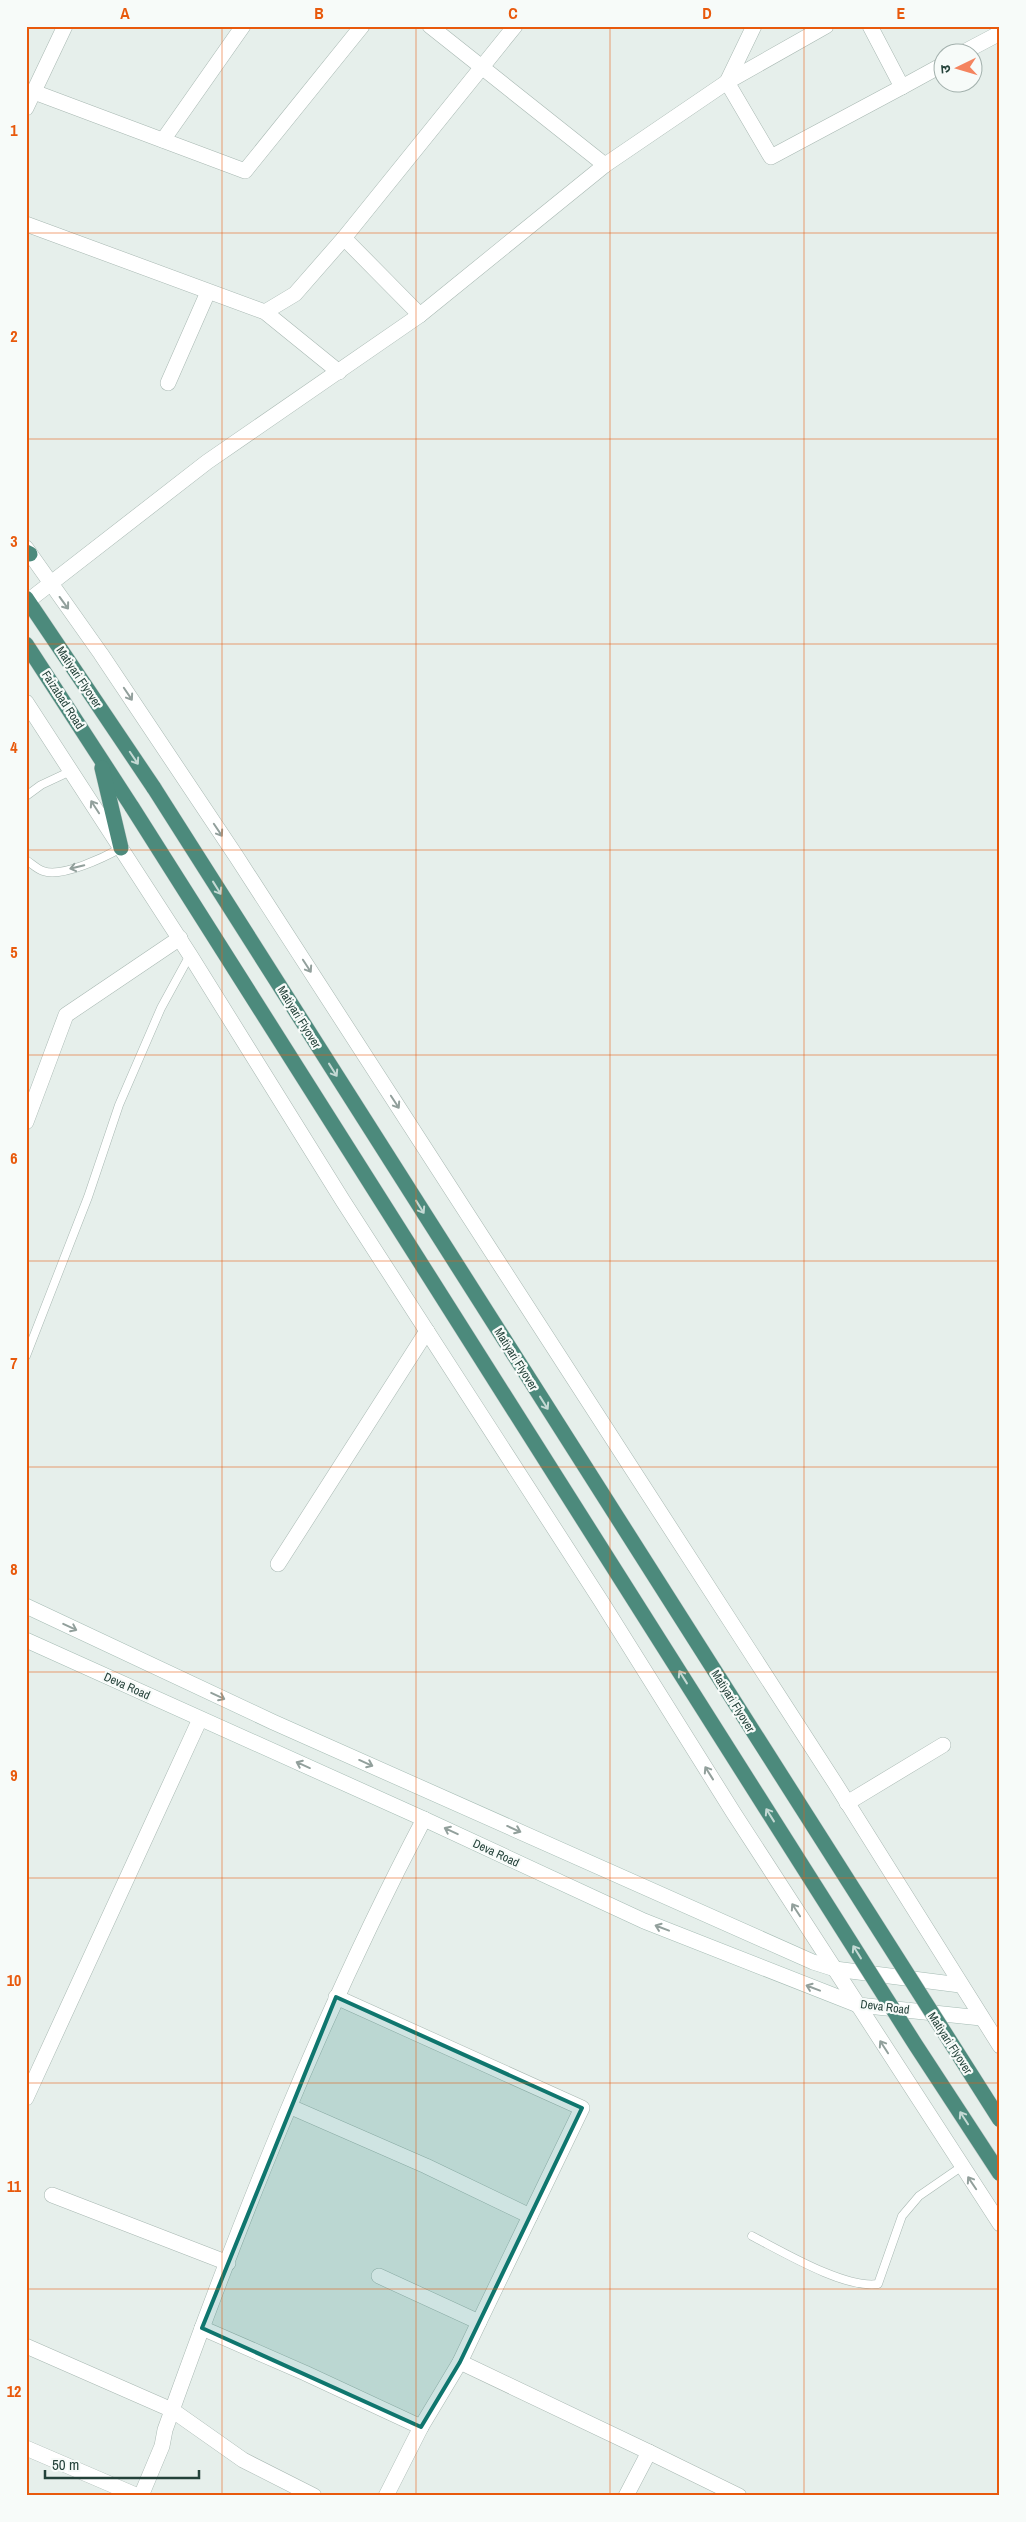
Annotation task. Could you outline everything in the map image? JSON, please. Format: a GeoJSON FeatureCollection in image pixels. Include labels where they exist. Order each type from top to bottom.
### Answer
{"type":"FeatureCollection","features":[{"type":"Feature","properties":{"kind":"highway","name":"Matiyari Flyover"},"geometry":{"type":"LineString","coordinates":[[27,599],[154,788],[1000,2120]]}},
{"type":"Feature","properties":{"kind":"highway","name":"Faizabad Road"},"geometry":{"type":"LineString","coordinates":[[26,644],[99,756]]}},
{"type":"Feature","properties":{"kind":"highway"},"geometry":{"type":"LineString","coordinates":[[99,756],[1000,2174]]}},
{"type":"Feature","properties":{"kind":"highway"},"geometry":{"type":"LineString","coordinates":[[99,756],[121,848]]}},
{"type":"Feature","properties":{"kind":"street"},"geometry":{"type":"LineString","coordinates":[[26,108],[65,26]]}},
{"type":"Feature","properties":{"kind":"street"},"geometry":{"type":"LineString","coordinates":[[34,92],[245,170],[362,26]]}},
{"type":"Feature","properties":{"kind":"street"},"geometry":{"type":"LineString","coordinates":[[430,26],[605,165]]}},
{"type":"Feature","properties":{"kind":"street"},"geometry":{"type":"LineString","coordinates":[[264,312],[295,294],[344,238],[515,26]]}},
{"type":"Feature","properties":{"kind":"street"},"geometry":{"type":"LineString","coordinates":[[727,82],[754,26]]}},
{"type":"Feature","properties":{"kind":"street"},"geometry":{"type":"LineString","coordinates":[[27,599],[207,462],[420,315],[605,165],[727,82],[826,26]]}},
{"type":"Feature","properties":{"kind":"street"},"geometry":{"type":"LineString","coordinates":[[870,26],[902,87]]}},
{"type":"Feature","properties":{"kind":"street"},"geometry":{"type":"LineString","coordinates":[[164,140],[238,28]]}},
{"type":"Feature","properties":{"kind":"street"},"geometry":{"type":"LineString","coordinates":[[982,42],[1000,32]]}},
{"type":"Feature","properties":{"kind":"street"},"geometry":{"type":"LineString","coordinates":[[727,82],[771,157],[934,69]]}},
{"type":"Feature","properties":{"kind":"street"},"geometry":{"type":"LineString","coordinates":[[26,224],[264,312],[339,372]]}},
{"type":"Feature","properties":{"kind":"street"},"geometry":{"type":"LineString","coordinates":[[344,238],[420,315]]}},
{"type":"Feature","properties":{"kind":"street"},"geometry":{"type":"LineString","coordinates":[[168,383],[208,292]]}},
{"type":"Feature","properties":{"kind":"street"},"geometry":{"type":"LineString","coordinates":[[27,551],[106,662],[236,856],[847,1803],[1000,2046]]}},
{"type":"Feature","properties":{"kind":"street"},"geometry":{"type":"LineString","coordinates":[[26,702],[180,938],[338,1193],[1000,2224]]}},
{"type":"Feature","properties":{"kind":"street"},"geometry":{"type":"LineString","coordinates":[[26,1122],[66,1015],[180,938]]}},
{"type":"Feature","properties":{"kind":"street"},"geometry":{"type":"LineString","coordinates":[[278,1564],[427,1331]]}},
{"type":"Feature","properties":{"kind":"street"},"geometry":{"type":"LineString","coordinates":[[26,1606],[274,1722],[813,1962],[835,1969],[960,1985]]}},
{"type":"Feature","properties":{"kind":"street","name":"Deva Road"},"geometry":{"type":"LineString","coordinates":[[26,1640],[424,1819],[644,1921],[858,2005],[981,2018]]}},
{"type":"Feature","properties":{"kind":"street"},"geometry":{"type":"LineString","coordinates":[[26,2098],[200,1719]]}},
{"type":"Feature","properties":{"kind":"street"},"geometry":{"type":"LineString","coordinates":[[847,1803],[943,1745]]}},
{"type":"Feature","properties":{"kind":"street"},"geometry":{"type":"LineString","coordinates":[[26,2448],[139,2496],[162,2446],[172,2410],[202,2328],[336,1997],[374,1914],[424,1819]]}},
{"type":"Feature","properties":{"kind":"street"},"geometry":{"type":"LineString","coordinates":[[336,1997],[582,2108],[460,2362],[420,2427],[386,2496]]}},
{"type":"Feature","properties":{"kind":"street"},"geometry":{"type":"LineString","coordinates":[[291,2107],[426,2166],[530,2216]]}},
{"type":"Feature","properties":{"kind":"street"},"geometry":{"type":"LineString","coordinates":[[52,2195],[228,2263]]}},
{"type":"Feature","properties":{"kind":"street"},"geometry":{"type":"LineString","coordinates":[[379,2276],[479,2322]]}},
{"type":"Feature","properties":{"kind":"street"},"geometry":{"type":"LineString","coordinates":[[202,2328],[420,2427]]}},
{"type":"Feature","properties":{"kind":"street"},"geometry":{"type":"LineString","coordinates":[[26,2346],[172,2410],[243,2460],[314,2496]]}},
{"type":"Feature","properties":{"kind":"street"},"geometry":{"type":"LineString","coordinates":[[460,2362],[739,2496]]}},
{"type":"Feature","properties":{"kind":"street"},"geometry":{"type":"LineString","coordinates":[[626,2496],[649,2452]]}},
{"type":"Feature","properties":{"kind":"lane"},"geometry":{"type":"LineString","coordinates":[[26,796],[41,785],[71,771]]}},
{"type":"Feature","properties":{"kind":"lane"},"geometry":{"type":"LineString","coordinates":[[26,860],[44,872],[66,870],[101,860],[121,848]]}},
{"type":"Feature","properties":{"kind":"lane"},"geometry":{"type":"LineString","coordinates":[[26,1356],[88,1198],[119,1105],[161,1008],[190,955]]}},
{"type":"Feature","properties":{"kind":"lane"},"geometry":{"type":"LineString","coordinates":[[752,2236],[816,2268],[865,2286],[878,2284],[902,2216],[919,2196],[961,2166]]}},
{"type":"Feature","properties":{"kind":"highlighted area"},"geometry":{"type":"Polygon","coordinates":[[[336,1997],[582,2108],[460,2362],[421,2427],[202,2328],[336,1997]]]}}]}
